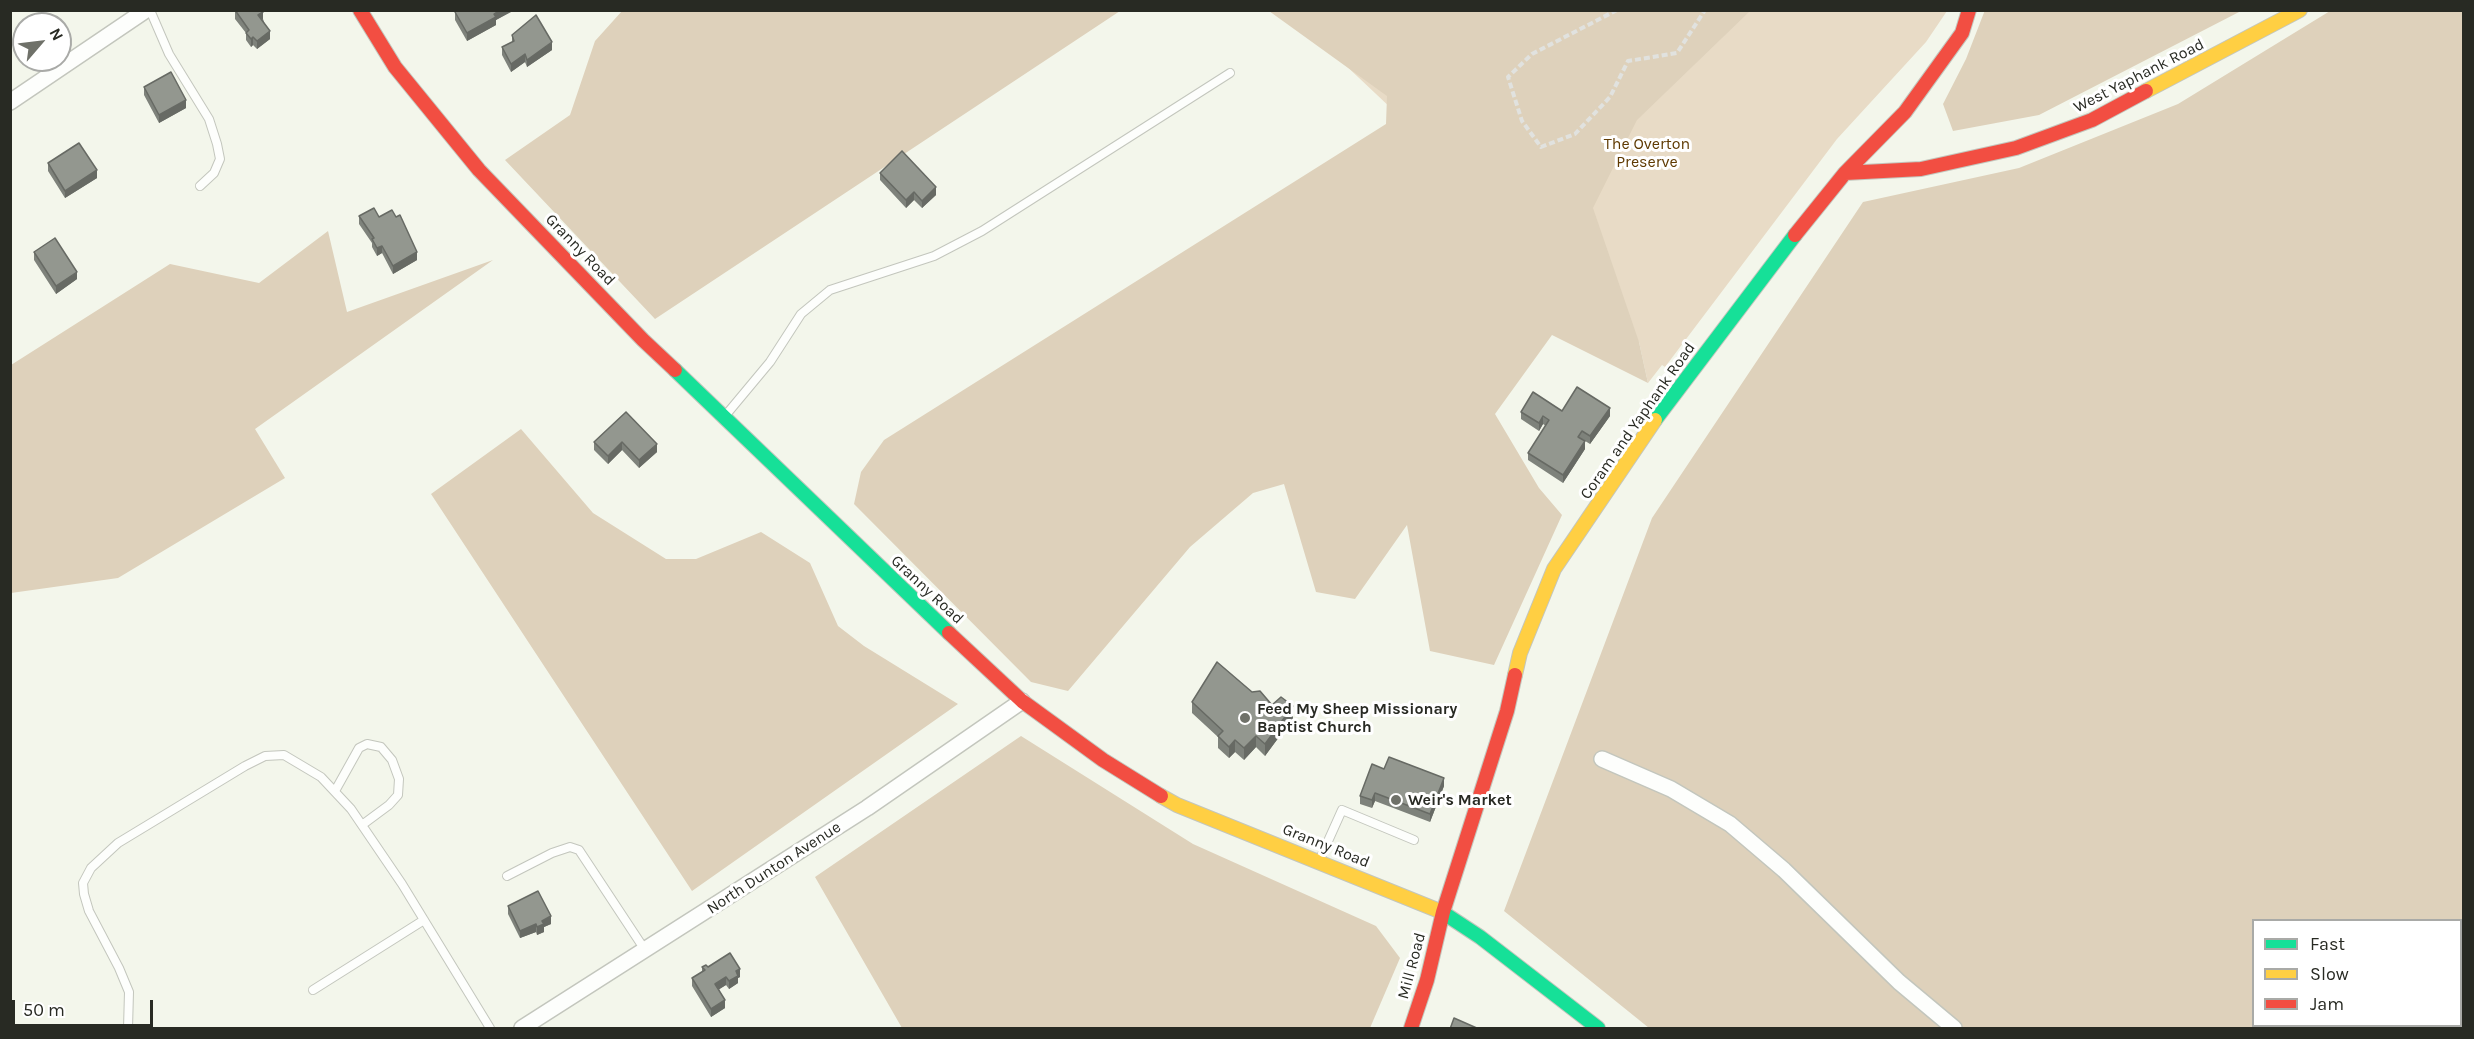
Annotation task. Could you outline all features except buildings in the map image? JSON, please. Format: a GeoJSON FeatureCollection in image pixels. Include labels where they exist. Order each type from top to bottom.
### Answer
{"type":"FeatureCollection","features":[{"type":"Feature","properties":{"kind":"street"},"geometry":{"type":"LineString","coordinates":[[10,102],[148,10]]}},
{"type":"Feature","properties":{"kind":"street","name":"Granny Road"},"geometry":{"type":"LineString","coordinates":[[360,10],[395,67],[480,170],[644,340],[799,487],[858,548],[1022,701],[1103,760],[1177,805],[1443,912],[1480,937],[1598,1029]]}},
{"type":"Feature","properties":{"kind":"street","name":"Coram and Yaphank Road"},"geometry":{"type":"LineString","coordinates":[[1443,912],[1507,711],[1520,653],[1554,569],[1661,412],[1845,173],[1905,112],[1962,33],[1969,10]]}},
{"type":"Feature","properties":{"kind":"street","name":"West Yaphank Road"},"geometry":{"type":"LineString","coordinates":[[1845,173],[1921,169],[2016,148],[2092,120],[2300,10]]}},
{"type":"Feature","properties":{"kind":"street","name":"North Dunton Avenue"},"geometry":{"type":"LineString","coordinates":[[522,1029],[867,808],[1022,701]]}},
{"type":"Feature","properties":{"kind":"street"},"geometry":{"type":"LineString","coordinates":[[1602,759],[1671,789],[1730,824],[1784,870],[1899,982],[1954,1029]]}},
{"type":"Feature","properties":{"kind":"street","name":"Mill Road"},"geometry":{"type":"LineString","coordinates":[[1411,1029],[1427,980],[1443,912]]}},
{"type":"Feature","properties":{"kind":"lane"},"geometry":{"type":"LineString","coordinates":[[148,10],[169,54],[209,119],[217,144],[220,159],[214,173],[200,186]]}},
{"type":"Feature","properties":{"kind":"lane"},"geometry":{"type":"LineString","coordinates":[[724,417],[770,362],[801,314],[830,290],[934,256],[982,231],[1230,73]]}},
{"type":"Feature","properties":{"kind":"lane"},"geometry":{"type":"LineString","coordinates":[[334,791],[359,748],[367,744],[381,747],[392,760],[399,779],[398,795],[389,805],[362,825]]}},
{"type":"Feature","properties":{"kind":"lane"},"geometry":{"type":"LineString","coordinates":[[128,1029],[129,992],[89,911],[84,894],[83,883],[91,868],[118,843],[265,756],[284,755],[321,777],[362,825],[424,920],[490,1029]]}},
{"type":"Feature","properties":{"kind":"lane"},"geometry":{"type":"LineString","coordinates":[[1319,861],[1342,810],[1414,840]]}},
{"type":"Feature","properties":{"kind":"lane"},"geometry":{"type":"LineString","coordinates":[[507,876],[561,850],[570,847],[579,850],[645,950]]}},
{"type":"Feature","properties":{"kind":"lane"},"geometry":{"type":"LineString","coordinates":[[313,990],[424,920]]}},
{"type":"Feature","properties":{"kind":"path"},"geometry":{"type":"LineString","coordinates":[[1617,10],[1533,54],[1508,77],[1522,121],[1541,147],[1575,134],[1610,97],[1628,61],[1677,53],[1705,10]]}},
{"type":"Feature","properties":{"kind":"green space","name":"The Overton Preserve"},"geometry":{"type":"Polygon","coordinates":[[[1288,11],[1947,11],[1926,42],[1837,139],[1665,367],[1662,365],[1648,383],[1639,342],[1288,11]]]}},
{"type":"Feature","properties":{"kind":"shaded area"},"geometry":{"type":"Polygon","coordinates":[[[1985,10],[2241,11],[2039,115],[1953,131],[1943,104],[1966,59],[1985,10]]]}},
{"type":"Feature","properties":{"kind":"shaded area"},"geometry":{"type":"Polygon","coordinates":[[[622,11],[1120,11],[655,319],[505,160],[570,115],[595,41],[622,11]]]}},
{"type":"Feature","properties":{"kind":"shaded area"},"geometry":{"type":"Polygon","coordinates":[[[1269,11],[1750,11],[1637,120],[1593,208],[1639,342],[1648,383],[1552,335],[1495,414],[1539,488],[1562,515],[1494,665],[1430,651],[1407,525],[1355,599],[1316,592],[1284,484],[1253,493],[1190,547],[1068,691],[1031,682],[854,504],[861,472],[884,440],[1386,124],[1387,96],[1269,11]]]}},
{"type":"Feature","properties":{"kind":"shaded area"},"geometry":{"type":"Polygon","coordinates":[[[2330,11],[2463,11],[2463,1028],[1649,1028],[1504,911],[1652,518],[1863,202],[2019,168],[2178,104],[2330,11]]]}},
{"type":"Feature","properties":{"kind":"shaded area"},"geometry":{"type":"Polygon","coordinates":[[[328,231],[347,312],[493,260],[255,429],[285,478],[118,578],[11,593],[11,365],[170,264],[259,283],[328,231]]]}},
{"type":"Feature","properties":{"kind":"shaded area"},"geometry":{"type":"Polygon","coordinates":[[[521,429],[593,513],[666,559],[696,559],[761,532],[810,563],[838,626],[864,646],[958,704],[692,891],[431,494],[521,429]]]}},
{"type":"Feature","properties":{"kind":"shaded area"},"geometry":{"type":"Polygon","coordinates":[[[1021,736],[1193,844],[1376,926],[1400,958],[1370,1028],[902,1028],[815,877],[1021,736]]]}},
{"type":"Feature","properties":{"kind":"traffic: fast"},"geometry":{"type":"LineString","coordinates":[[1655,420],[1795,235]]}},
{"type":"Feature","properties":{"kind":"traffic: fast"},"geometry":{"type":"LineString","coordinates":[[675,370],[949,633]]}},
{"type":"Feature","properties":{"kind":"traffic: fast"},"geometry":{"type":"LineString","coordinates":[[1442,912],[1480,937],[1598,1028]]}},
{"type":"Feature","properties":{"kind":"traffic: slow"},"geometry":{"type":"LineString","coordinates":[[2146,91],[2300,10]]}},
{"type":"Feature","properties":{"kind":"traffic: slow"},"geometry":{"type":"LineString","coordinates":[[1515,675],[1520,653],[1554,569],[1655,420]]}},
{"type":"Feature","properties":{"kind":"traffic: slow"},"geometry":{"type":"LineString","coordinates":[[1161,796],[1177,805],[1442,912]]}},
{"type":"Feature","properties":{"kind":"traffic: jam"},"geometry":{"type":"LineString","coordinates":[[360,10],[395,67],[479,170],[643,340],[675,370]]}},
{"type":"Feature","properties":{"kind":"traffic: jam"},"geometry":{"type":"LineString","coordinates":[[1795,235],[1845,173],[1905,112],[1962,33],[1969,10]]}},
{"type":"Feature","properties":{"kind":"traffic: jam"},"geometry":{"type":"LineString","coordinates":[[1845,173],[1921,169],[2016,148],[2092,120],[2146,91]]}},
{"type":"Feature","properties":{"kind":"traffic: jam"},"geometry":{"type":"LineString","coordinates":[[949,633],[1022,701],[1103,760],[1161,796]]}},
{"type":"Feature","properties":{"kind":"traffic: jam"},"geometry":{"type":"LineString","coordinates":[[1411,1028],[1427,980],[1443,912],[1507,711],[1515,675]]}},
{"type":"Feature","properties":{"kind":"place","name":"Feed My Sheep Missionary Baptist Church"},"geometry":{"type":"Point","coordinates":[1245,718]}},
{"type":"Feature","properties":{"kind":"place","name":"Weir's Market"},"geometry":{"type":"Point","coordinates":[1396,800]}}]}
